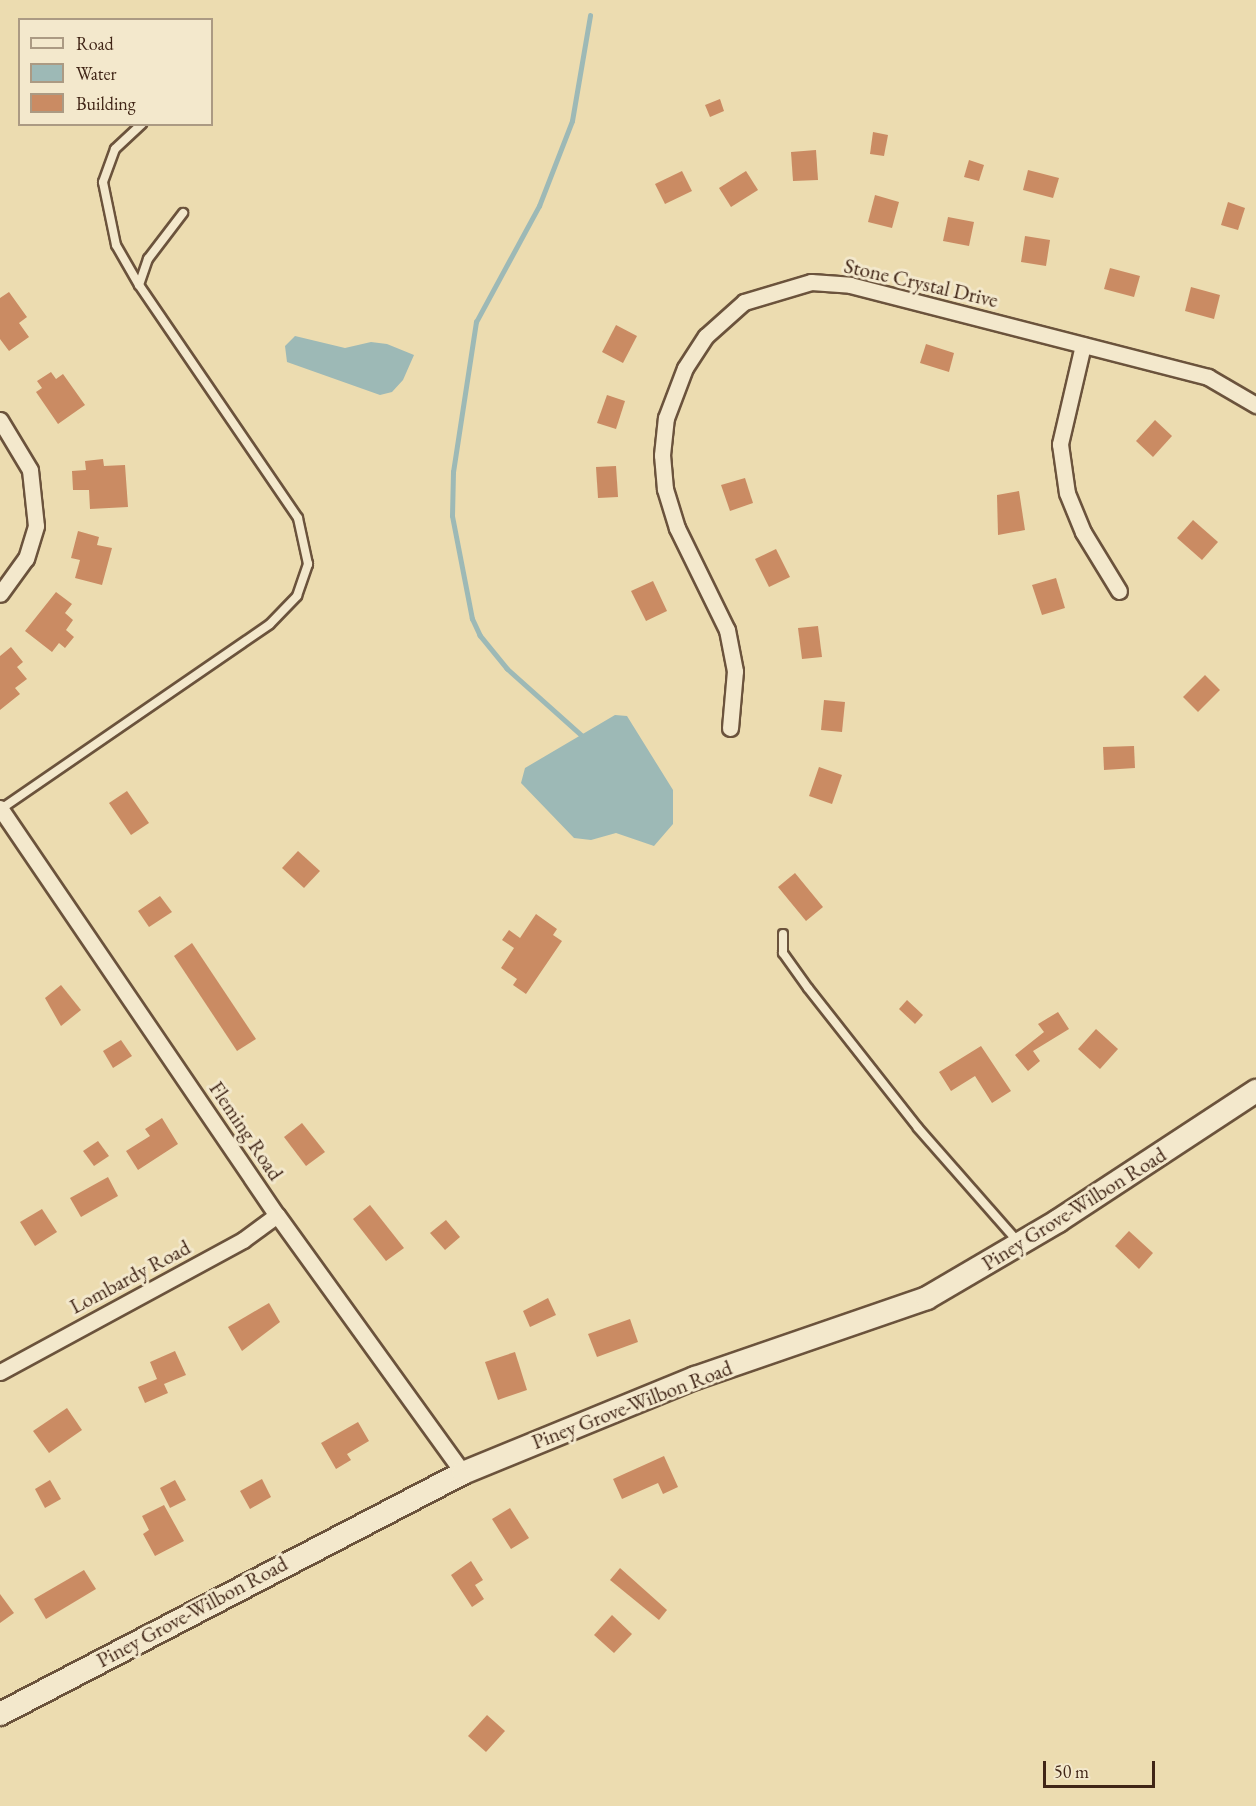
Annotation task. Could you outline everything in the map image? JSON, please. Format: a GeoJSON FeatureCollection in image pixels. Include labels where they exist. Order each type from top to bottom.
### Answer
{"type":"FeatureCollection","features":[{"type":"Feature","properties":{"kind":"street","name":"Stone Crystal Drive"},"geometry":{"type":"LineString","coordinates":[[730,728],[735,671],[727,630],[677,528],[665,489],[662,454],[674,390],[706,336],[745,301],[811,282],[850,285],[1208,377],[1256,405]]}},
{"type":"Feature","properties":{"kind":"street"},"geometry":{"type":"LineString","coordinates":[[1083,345],[1060,444],[1067,493],[1083,532],[1119,591]]}},
{"type":"Feature","properties":{"kind":"street"},"geometry":{"type":"LineString","coordinates":[[0,420],[30,470],[36,526],[26,558],[0,594]]}},
{"type":"Feature","properties":{"kind":"street","name":"Fleming Road"},"geometry":{"type":"LineString","coordinates":[[0,809],[277,1215],[463,1473]]}},
{"type":"Feature","properties":{"kind":"street","name":"Piney Grove-Wilbon Road"},"geometry":{"type":"LineString","coordinates":[[0,1714],[463,1473],[695,1378],[927,1298],[1020,1244],[1256,1091]]}},
{"type":"Feature","properties":{"kind":"street","name":"Lombardy Road"},"geometry":{"type":"LineString","coordinates":[[0,1372],[243,1240],[277,1215]]}},
{"type":"Feature","properties":{"kind":"lane"},"geometry":{"type":"LineString","coordinates":[[0,809],[270,624],[297,596],[308,564],[298,518],[139,285],[116,245],[104,182],[115,149],[140,126]]}},
{"type":"Feature","properties":{"kind":"lane"},"geometry":{"type":"LineString","coordinates":[[139,285],[148,259],[183,213]]}},
{"type":"Feature","properties":{"kind":"lane"},"geometry":{"type":"LineString","coordinates":[[783,934],[783,953],[808,988],[933,1145],[1020,1244]]}},
{"type":"Feature","properties":{"kind":"water"},"geometry":{"type":"Polygon","coordinates":[[[295,336],[345,348],[371,342],[387,344],[414,355],[403,380],[392,392],[380,395],[287,362],[285,346],[295,336]]]}},
{"type":"Feature","properties":{"kind":"water"},"geometry":{"type":"Polygon","coordinates":[[[615,715],[627,716],[673,790],[673,824],[654,846],[616,833],[591,840],[574,838],[521,783],[525,768],[615,715]]]}},
{"type":"Feature","properties":{"kind":"building"},"geometry":{"type":"Polygon","coordinates":[[[720,99],[724,111],[710,117],[705,105],[720,99]]]}},
{"type":"Feature","properties":{"kind":"building"},"geometry":{"type":"Polygon","coordinates":[[[873,132],[888,135],[884,156],[870,154],[873,132]]]}},
{"type":"Feature","properties":{"kind":"building"},"geometry":{"type":"Polygon","coordinates":[[[816,150],[818,180],[793,181],[791,152],[816,150]]]}},
{"type":"Feature","properties":{"kind":"building"},"geometry":{"type":"Polygon","coordinates":[[[969,160],[984,165],[979,181],[964,177],[969,160]]]}},
{"type":"Feature","properties":{"kind":"building"},"geometry":{"type":"Polygon","coordinates":[[[1028,170],[1059,178],[1053,198],[1023,190],[1028,170]]]}},
{"type":"Feature","properties":{"kind":"building"},"geometry":{"type":"Polygon","coordinates":[[[682,171],[692,191],[665,204],[655,184],[682,171]]]}},
{"type":"Feature","properties":{"kind":"building"},"geometry":{"type":"Polygon","coordinates":[[[746,171],[758,190],[731,207],[719,188],[746,171]]]}},
{"type":"Feature","properties":{"kind":"building"},"geometry":{"type":"Polygon","coordinates":[[[875,195],[899,202],[892,228],[868,222],[875,195]]]}},
{"type":"Feature","properties":{"kind":"building"},"geometry":{"type":"Polygon","coordinates":[[[1228,202],[1245,208],[1238,230],[1221,225],[1228,202]]]}},
{"type":"Feature","properties":{"kind":"building"},"geometry":{"type":"Polygon","coordinates":[[[948,217],[974,222],[969,246],[943,241],[948,217]]]}},
{"type":"Feature","properties":{"kind":"building"},"geometry":{"type":"Polygon","coordinates":[[[1025,236],[1050,240],[1046,266],[1021,262],[1025,236]]]}},
{"type":"Feature","properties":{"kind":"building"},"geometry":{"type":"Polygon","coordinates":[[[1110,268],[1140,276],[1134,297],[1104,289],[1110,268]]]}},
{"type":"Feature","properties":{"kind":"building"},"geometry":{"type":"Polygon","coordinates":[[[1191,287],[1220,295],[1214,319],[1185,311],[1191,287]]]}},
{"type":"Feature","properties":{"kind":"building"},"geometry":{"type":"Polygon","coordinates":[[[9,292],[27,317],[19,323],[29,337],[9,351],[0,339],[0,298],[9,292]]]}},
{"type":"Feature","properties":{"kind":"building"},"geometry":{"type":"Polygon","coordinates":[[[616,325],[637,336],[623,363],[602,352],[616,325]]]}},
{"type":"Feature","properties":{"kind":"building"},"geometry":{"type":"Polygon","coordinates":[[[926,344],[954,353],[949,372],[920,363],[926,344]]]}},
{"type":"Feature","properties":{"kind":"building"},"geometry":{"type":"Polygon","coordinates":[[[51,372],[56,379],[63,374],[85,405],[58,424],[36,392],[42,388],[37,381],[51,372]]]}},
{"type":"Feature","properties":{"kind":"building"},"geometry":{"type":"Polygon","coordinates":[[[607,395],[625,401],[616,429],[597,423],[607,395]]]}},
{"type":"Feature","properties":{"kind":"building"},"geometry":{"type":"Polygon","coordinates":[[[1155,420],[1172,436],[1153,457],[1136,441],[1155,420]]]}},
{"type":"Feature","properties":{"kind":"building"},"geometry":{"type":"Polygon","coordinates":[[[103,459],[104,466],[125,465],[128,507],[90,509],[89,490],[73,490],[72,471],[86,470],[85,461],[103,459]]]}},
{"type":"Feature","properties":{"kind":"building"},"geometry":{"type":"Polygon","coordinates":[[[616,466],[618,497],[598,498],[596,467],[616,466]]]}},
{"type":"Feature","properties":{"kind":"building"},"geometry":{"type":"Polygon","coordinates":[[[745,478],[753,503],[730,511],[721,485],[745,478]]]}},
{"type":"Feature","properties":{"kind":"building"},"geometry":{"type":"Polygon","coordinates":[[[1019,491],[1025,530],[998,535],[997,495],[1019,491]]]}},
{"type":"Feature","properties":{"kind":"building"},"geometry":{"type":"Polygon","coordinates":[[[1193,520],[1218,542],[1202,560],[1177,538],[1193,520]]]}},
{"type":"Feature","properties":{"kind":"building"},"geometry":{"type":"Polygon","coordinates":[[[78,531],[99,537],[97,545],[112,548],[102,585],[75,578],[80,560],[71,558],[78,531]]]}},
{"type":"Feature","properties":{"kind":"building"},"geometry":{"type":"Polygon","coordinates":[[[776,549],[790,577],[769,587],[755,559],[776,549]]]}},
{"type":"Feature","properties":{"kind":"building"},"geometry":{"type":"Polygon","coordinates":[[[1056,578],[1065,608],[1042,615],[1032,585],[1056,578]]]}},
{"type":"Feature","properties":{"kind":"building"},"geometry":{"type":"Polygon","coordinates":[[[653,581],[667,611],[646,621],[631,591],[653,581]]]}},
{"type":"Feature","properties":{"kind":"building"},"geometry":{"type":"Polygon","coordinates":[[[56,592],[72,604],[65,613],[73,620],[66,630],[74,637],[65,648],[59,643],[52,652],[25,631],[56,592]]]}},
{"type":"Feature","properties":{"kind":"building"},"geometry":{"type":"Polygon","coordinates":[[[818,626],[822,657],[802,659],[798,628],[818,626]]]}},
{"type":"Feature","properties":{"kind":"building"},"geometry":{"type":"Polygon","coordinates":[[[11,647],[23,662],[17,667],[27,679],[15,688],[20,694],[0,710],[0,656],[11,647]]]}},
{"type":"Feature","properties":{"kind":"building"},"geometry":{"type":"Polygon","coordinates":[[[1205,675],[1220,690],[1198,712],[1183,697],[1205,675]]]}},
{"type":"Feature","properties":{"kind":"building"},"geometry":{"type":"Polygon","coordinates":[[[824,700],[845,702],[842,732],[821,730],[824,700]]]}},
{"type":"Feature","properties":{"kind":"building"},"geometry":{"type":"Polygon","coordinates":[[[1134,746],[1135,768],[1104,770],[1103,747],[1134,746]]]}},
{"type":"Feature","properties":{"kind":"building"},"geometry":{"type":"Polygon","coordinates":[[[819,767],[842,775],[832,804],[809,796],[819,767]]]}},
{"type":"Feature","properties":{"kind":"building"},"geometry":{"type":"Polygon","coordinates":[[[127,791],[149,823],[131,835],[109,803],[127,791]]]}},
{"type":"Feature","properties":{"kind":"building"},"geometry":{"type":"Polygon","coordinates":[[[298,851],[320,871],[304,888],[282,868],[298,851]]]}},
{"type":"Feature","properties":{"kind":"building"},"geometry":{"type":"Polygon","coordinates":[[[795,873],[823,907],[806,921],[778,887],[795,873]]]}},
{"type":"Feature","properties":{"kind":"building"},"geometry":{"type":"Polygon","coordinates":[[[160,896],[172,912],[149,927],[138,911],[160,896]]]}},
{"type":"Feature","properties":{"kind":"building"},"geometry":{"type":"Polygon","coordinates":[[[536,914],[557,929],[553,935],[562,941],[526,994],[513,985],[517,979],[501,968],[514,948],[502,940],[509,930],[520,938],[536,914]]]}},
{"type":"Feature","properties":{"kind":"building"},"geometry":{"type":"Polygon","coordinates":[[[192,943],[256,1039],[237,1051],[174,956],[192,943]]]}},
{"type":"Feature","properties":{"kind":"building"},"geometry":{"type":"Polygon","coordinates":[[[61,985],[81,1010],[61,1026],[45,998],[61,985]]]}},
{"type":"Feature","properties":{"kind":"building"},"geometry":{"type":"Polygon","coordinates":[[[907,1000],[923,1015],[915,1024],[899,1009],[907,1000]]]}},
{"type":"Feature","properties":{"kind":"building"},"geometry":{"type":"Polygon","coordinates":[[[1058,1012],[1069,1029],[1033,1051],[1040,1061],[1028,1071],[1015,1055],[1044,1032],[1038,1024],[1058,1012]]]}},
{"type":"Feature","properties":{"kind":"building"},"geometry":{"type":"Polygon","coordinates":[[[1096,1029],[1118,1049],[1100,1069],[1078,1049],[1096,1029]]]}},
{"type":"Feature","properties":{"kind":"building"},"geometry":{"type":"Polygon","coordinates":[[[121,1040],[132,1056],[113,1068],[103,1051],[121,1040]]]}},
{"type":"Feature","properties":{"kind":"building"},"geometry":{"type":"Polygon","coordinates":[[[981,1046],[1011,1091],[992,1103],[975,1076],[951,1091],[939,1072],[981,1046]]]}},
{"type":"Feature","properties":{"kind":"building"},"geometry":{"type":"Polygon","coordinates":[[[162,1118],[178,1144],[138,1170],[126,1151],[150,1136],[145,1129],[162,1118]]]}},
{"type":"Feature","properties":{"kind":"building"},"geometry":{"type":"Polygon","coordinates":[[[302,1123],[325,1152],[306,1166],[284,1137],[302,1123]]]}},
{"type":"Feature","properties":{"kind":"building"},"geometry":{"type":"Polygon","coordinates":[[[98,1141],[109,1156],[94,1166],[83,1151],[98,1141]]]}},
{"type":"Feature","properties":{"kind":"building"},"geometry":{"type":"Polygon","coordinates":[[[108,1177],[118,1196],[81,1217],[70,1198],[108,1177]]]}},
{"type":"Feature","properties":{"kind":"building"},"geometry":{"type":"Polygon","coordinates":[[[370,1205],[404,1248],[386,1261],[353,1219],[370,1205]]]}},
{"type":"Feature","properties":{"kind":"building"},"geometry":{"type":"Polygon","coordinates":[[[42,1209],[57,1232],[35,1246],[20,1222],[42,1209]]]}},
{"type":"Feature","properties":{"kind":"building"},"geometry":{"type":"Polygon","coordinates":[[[446,1220],[460,1237],[445,1250],[430,1233],[446,1220]]]}},
{"type":"Feature","properties":{"kind":"building"},"geometry":{"type":"Polygon","coordinates":[[[1129,1231],[1153,1253],[1139,1269],[1115,1246],[1129,1231]]]}},
{"type":"Feature","properties":{"kind":"building"},"geometry":{"type":"Polygon","coordinates":[[[548,1298],[556,1315],[530,1327],[523,1311],[548,1298]]]}},
{"type":"Feature","properties":{"kind":"building"},"geometry":{"type":"Polygon","coordinates":[[[269,1303],[280,1322],[242,1351],[228,1327],[269,1303]]]}},
{"type":"Feature","properties":{"kind":"building"},"geometry":{"type":"Polygon","coordinates":[[[630,1319],[638,1342],[597,1357],[588,1334],[630,1319]]]}},
{"type":"Feature","properties":{"kind":"building"},"geometry":{"type":"Polygon","coordinates":[[[175,1351],[186,1375],[164,1384],[168,1393],[145,1403],[138,1387],[157,1379],[150,1362],[175,1351]]]}},
{"type":"Feature","properties":{"kind":"building"},"geometry":{"type":"Polygon","coordinates":[[[515,1352],[527,1390],[498,1400],[485,1362],[515,1352]]]}},
{"type":"Feature","properties":{"kind":"building"},"geometry":{"type":"Polygon","coordinates":[[[67,1408],[82,1430],[49,1453],[33,1431],[67,1408]]]}},
{"type":"Feature","properties":{"kind":"building"},"geometry":{"type":"Polygon","coordinates":[[[358,1422],[369,1441],[347,1454],[351,1460],[336,1469],[321,1443],[358,1422]]]}},
{"type":"Feature","properties":{"kind":"building"},"geometry":{"type":"Polygon","coordinates":[[[664,1456],[678,1487],[663,1494],[658,1483],[622,1499],[613,1479],[664,1456]]]}},
{"type":"Feature","properties":{"kind":"building"},"geometry":{"type":"Polygon","coordinates":[[[262,1479],[271,1497],[250,1509],[240,1491],[262,1479]]]}},
{"type":"Feature","properties":{"kind":"building"},"geometry":{"type":"Polygon","coordinates":[[[50,1480],[61,1499],[45,1508],[35,1489],[50,1480]]]}},
{"type":"Feature","properties":{"kind":"building"},"geometry":{"type":"Polygon","coordinates":[[[175,1480],[186,1500],[170,1508],[160,1488],[175,1480]]]}},
{"type":"Feature","properties":{"kind":"building"},"geometry":{"type":"Polygon","coordinates":[[[164,1505],[184,1541],[155,1556],[143,1534],[149,1530],[142,1516],[164,1505]]]}},
{"type":"Feature","properties":{"kind":"building"},"geometry":{"type":"Polygon","coordinates":[[[510,1508],[529,1538],[511,1549],[492,1519],[510,1508]]]}},
{"type":"Feature","properties":{"kind":"building"},"geometry":{"type":"Polygon","coordinates":[[[471,1561],[483,1580],[475,1585],[484,1599],[472,1607],[451,1575],[471,1561]]]}},
{"type":"Feature","properties":{"kind":"building"},"geometry":{"type":"Polygon","coordinates":[[[620,1568],[667,1610],[659,1620],[610,1580],[620,1568]]]}},
{"type":"Feature","properties":{"kind":"building"},"geometry":{"type":"Polygon","coordinates":[[[84,1570],[96,1589],[46,1619],[34,1599],[84,1570]]]}},
{"type":"Feature","properties":{"kind":"building"},"geometry":{"type":"Polygon","coordinates":[[[0,1594],[14,1613],[0,1623],[0,1594]]]}},
{"type":"Feature","properties":{"kind":"building"},"geometry":{"type":"Polygon","coordinates":[[[612,1615],[632,1634],[614,1653],[594,1635],[612,1615]]]}},
{"type":"Feature","properties":{"kind":"building"},"geometry":{"type":"Polygon","coordinates":[[[487,1715],[505,1731],[486,1752],[468,1736],[487,1715]]]}},
{"type":"Feature","properties":{"kind":"waterway"},"geometry":{"type":"LineString","coordinates":[[583,737],[507,669],[480,636],[472,619],[452,516],[453,472],[476,322],[539,206],[572,121],[590,16]]}}]}
